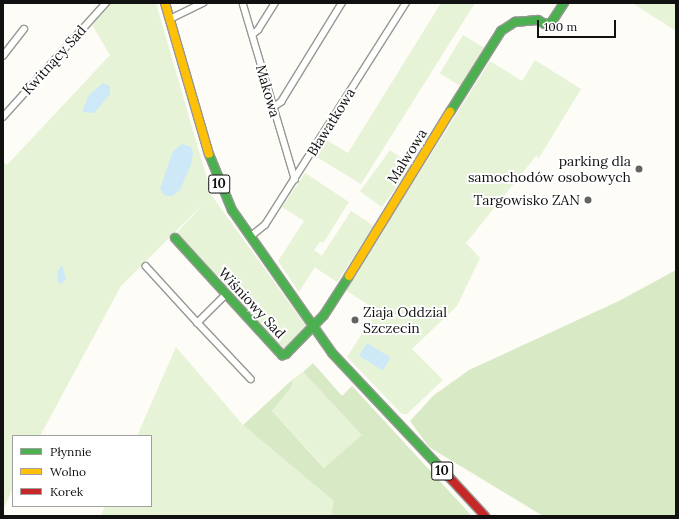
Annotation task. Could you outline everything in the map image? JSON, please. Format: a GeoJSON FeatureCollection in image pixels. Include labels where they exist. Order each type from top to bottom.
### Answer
{"type":"FeatureCollection","features":[{"type":"Feature","properties":{"kind":"street","name":"Kwitnący Sad"},"geometry":{"type":"LineString","coordinates":[[3,116],[5,110],[106,3]]}},
{"type":"Feature","properties":{"kind":"street","name":"10"},"geometry":{"type":"LineString","coordinates":[[165,3],[219,183],[228,204],[312,328],[354,379],[485,516]]}},
{"type":"Feature","properties":{"kind":"street"},"geometry":{"type":"LineString","coordinates":[[170,20],[203,3]]}},
{"type":"Feature","properties":{"kind":"street","name":"Makowa"},"geometry":{"type":"LineString","coordinates":[[243,3],[272,108],[295,179]]}},
{"type":"Feature","properties":{"kind":"street"},"geometry":{"type":"LineString","coordinates":[[252,34],[258,30],[275,3]]}},
{"type":"Feature","properties":{"kind":"street"},"geometry":{"type":"LineString","coordinates":[[272,108],[281,102],[342,3]]}},
{"type":"Feature","properties":{"kind":"street","name":"Bławatkowa"},"geometry":{"type":"LineString","coordinates":[[250,237],[265,225],[406,3]]}},
{"type":"Feature","properties":{"kind":"street","name":"Malwowa"},"geometry":{"type":"LineString","coordinates":[[312,328],[324,315],[501,31],[515,22],[538,20],[545,24],[551,23],[564,3]]}},
{"type":"Feature","properties":{"kind":"street"},"geometry":{"type":"LineString","coordinates":[[3,56],[24,29]]}},
{"type":"Feature","properties":{"kind":"street","name":"Wiśniowy Sad"},"geometry":{"type":"LineString","coordinates":[[175,238],[282,355],[286,354],[312,328]]}},
{"type":"Feature","properties":{"kind":"street"},"geometry":{"type":"LineString","coordinates":[[146,266],[251,380]]}},
{"type":"Feature","properties":{"kind":"street"},"geometry":{"type":"LineString","coordinates":[[198,323],[226,295]]}},
{"type":"Feature","properties":{"kind":"green space"},"geometry":{"type":"Polygon","coordinates":[[[111,3],[156,3],[212,196],[306,326],[305,331],[284,350],[281,350],[175,235],[206,201],[121,286],[41,435],[12,435],[12,490],[3,510],[3,162],[7,165],[110,55],[92,25],[111,3]]]}},
{"type":"Feature","properties":{"kind":"green space"},"geometry":{"type":"Polygon","coordinates":[[[441,3],[475,3],[361,184],[315,156],[326,140],[348,153],[441,3]]]}},
{"type":"Feature","properties":{"kind":"green space"},"geometry":{"type":"Polygon","coordinates":[[[632,3],[676,3],[676,31],[632,3]]]}},
{"type":"Feature","properties":{"kind":"green space"},"geometry":{"type":"Polygon","coordinates":[[[463,35],[486,49],[463,87],[440,74],[463,35]]]}},
{"type":"Feature","properties":{"kind":"green space"},"geometry":{"type":"Polygon","coordinates":[[[535,60],[581,89],[539,158],[536,156],[466,243],[480,258],[457,306],[412,349],[443,380],[407,414],[402,414],[347,357],[377,310],[345,290],[490,61],[522,81],[535,60]]]}},
{"type":"Feature","properties":{"kind":"green space"},"geometry":{"type":"Polygon","coordinates":[[[390,150],[412,166],[382,207],[360,191],[390,150]]]}},
{"type":"Feature","properties":{"kind":"green space"},"geometry":{"type":"Polygon","coordinates":[[[305,173],[349,202],[324,242],[320,242],[314,250],[322,256],[299,292],[278,261],[304,221],[282,207],[305,173]]]}},
{"type":"Feature","properties":{"kind":"green space"},"geometry":{"type":"Polygon","coordinates":[[[351,211],[374,226],[337,282],[315,267],[351,211]]]}},
{"type":"Feature","properties":{"kind":"green space"},"geometry":{"type":"Polygon","coordinates":[[[676,270],[676,516],[543,516],[429,447],[410,421],[434,395],[469,370],[619,301],[676,270]]]}},
{"type":"Feature","properties":{"kind":"green space"},"geometry":{"type":"Polygon","coordinates":[[[176,347],[243,425],[335,501],[331,516],[101,516],[105,507],[152,507],[152,435],[137,435],[176,347]]]}},
{"type":"Feature","properties":{"kind":"green space"},"geometry":{"type":"Polygon","coordinates":[[[313,363],[342,396],[352,386],[472,516],[331,516],[334,501],[243,425],[293,379],[291,388],[272,411],[324,468],[362,435],[303,372],[313,363]]]}},
{"type":"Feature","properties":{"kind":"green space"},"geometry":{"type":"Polygon","coordinates":[[[303,372],[363,435],[325,468],[272,411],[291,388],[293,379],[303,372]]]}},
{"type":"Feature","properties":{"kind":"water"},"geometry":{"type":"Polygon","coordinates":[[[103,83],[110,86],[110,94],[94,113],[82,112],[89,95],[103,83]]]}},
{"type":"Feature","properties":{"kind":"water"},"geometry":{"type":"Polygon","coordinates":[[[182,144],[191,147],[193,153],[191,165],[180,190],[172,196],[165,196],[160,189],[173,151],[182,144]]]}},
{"type":"Feature","properties":{"kind":"water"},"geometry":{"type":"Polygon","coordinates":[[[62,265],[66,279],[61,284],[58,282],[57,272],[62,265]]]}},
{"type":"Feature","properties":{"kind":"water"},"geometry":{"type":"Polygon","coordinates":[[[367,343],[391,358],[383,371],[359,356],[367,343]]]}},
{"type":"Feature","properties":{"kind":"traffic: fast"},"geometry":{"type":"LineString","coordinates":[[450,112],[501,31],[515,22],[538,20],[545,24],[551,23],[564,3]]}},
{"type":"Feature","properties":{"kind":"traffic: fast"},"geometry":{"type":"LineString","coordinates":[[209,154],[232,210],[332,353],[449,477]]}},
{"type":"Feature","properties":{"kind":"traffic: fast"},"geometry":{"type":"LineString","coordinates":[[175,238],[282,355],[286,354],[324,315],[349,276]]}},
{"type":"Feature","properties":{"kind":"traffic: slow"},"geometry":{"type":"LineString","coordinates":[[165,3],[209,154]]}},
{"type":"Feature","properties":{"kind":"traffic: slow"},"geometry":{"type":"LineString","coordinates":[[349,276],[450,112]]}},
{"type":"Feature","properties":{"kind":"traffic: jam"},"geometry":{"type":"LineString","coordinates":[[449,477],[485,516]]}},
{"type":"Feature","properties":{"kind":"place","name":"parking dla samochodów osobowych"},"geometry":{"type":"Point","coordinates":[639,169]}},
{"type":"Feature","properties":{"kind":"place","name":"Targowisko ZAN"},"geometry":{"type":"Point","coordinates":[588,200]}},
{"type":"Feature","properties":{"kind":"place","name":"Ziaja Oddzial Szczecin"},"geometry":{"type":"Point","coordinates":[355,320]}}]}
